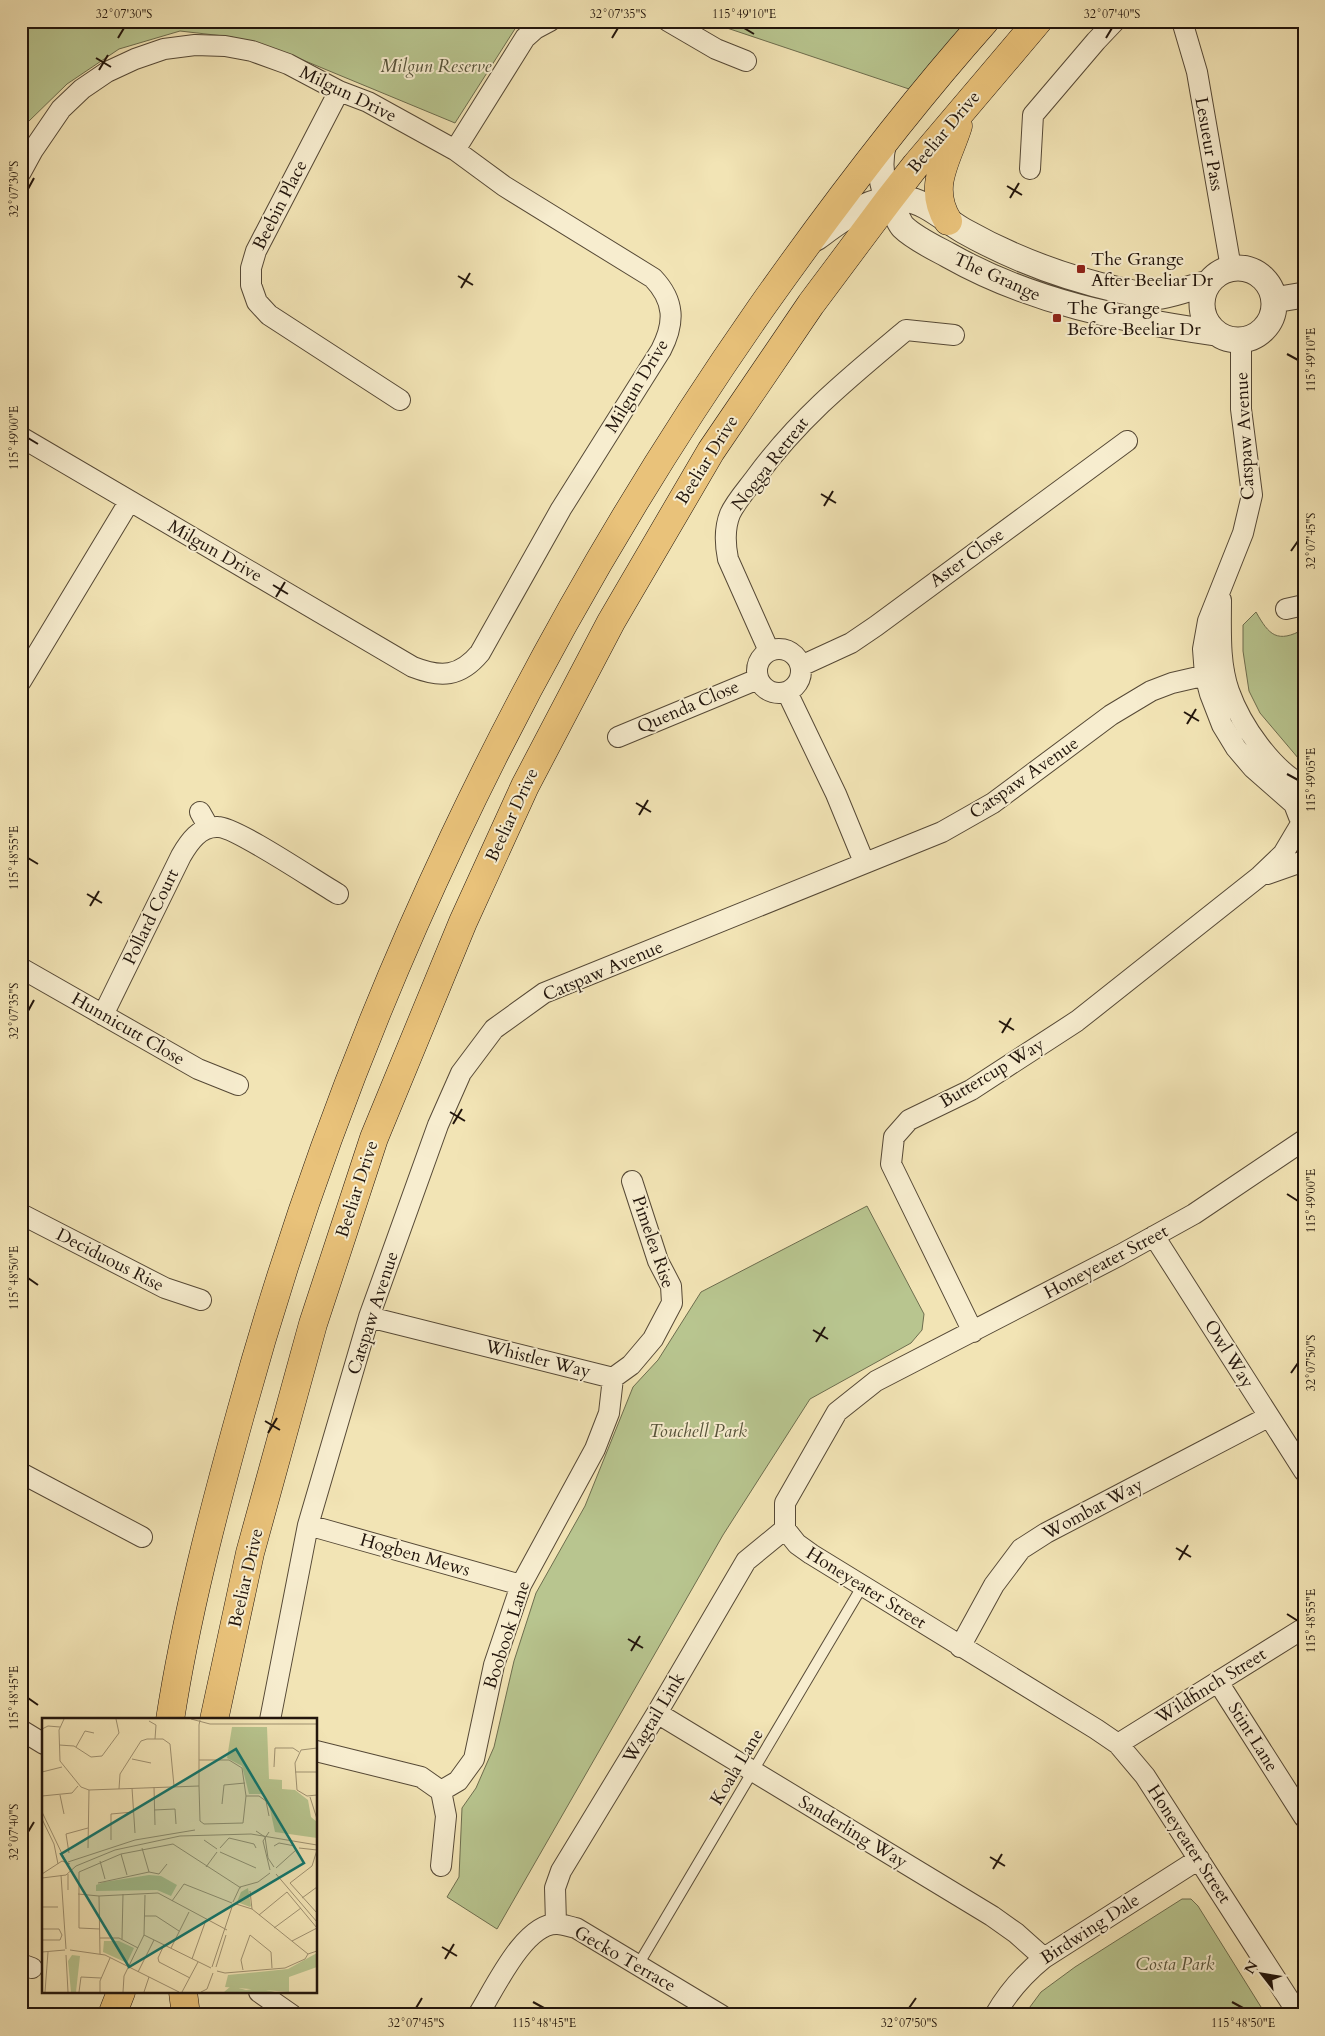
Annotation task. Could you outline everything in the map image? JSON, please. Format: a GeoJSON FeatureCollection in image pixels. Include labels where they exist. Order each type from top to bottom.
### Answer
{"type":"FeatureCollection","features":[{"type":"Feature","properties":{"kind":"highway"},"geometry":{"type":"LineString","coordinates":[[170,1718],[206,1543],[263,1332],[299,1218],[340,1102],[396,963],[436,872],[476,791],[571,612],[669,446],[719,369],[806,245],[884,142],[985,21]]}},
{"type":"Feature","properties":{"kind":"highway","name":"Beeliar Drive"},"geometry":{"type":"LineString","coordinates":[[214,1718],[250,1552],[313,1324],[374,1138],[462,922],[525,786],[610,622],[711,451],[811,304],[888,201],[916,165],[1038,21]]}},
{"type":"Feature","properties":{"kind":"highway"},"geometry":{"type":"LineString","coordinates":[[948,221],[938,201],[938,188],[942,167],[963,111]]}},
{"type":"Feature","properties":{"kind":"highway"},"geometry":{"type":"LineString","coordinates":[[112,2015],[120,1994]]}},
{"type":"Feature","properties":{"kind":"highway"},"geometry":{"type":"LineString","coordinates":[[183,1994],[186,2015]]}},
{"type":"Feature","properties":{"kind":"street"},"geometry":{"type":"LineString","coordinates":[[455,150],[524,38],[535,29],[550,21]]}},
{"type":"Feature","properties":{"kind":"street"},"geometry":{"type":"LineString","coordinates":[[668,21],[716,49],[746,60]]}},
{"type":"Feature","properties":{"kind":"street"},"geometry":{"type":"LineString","coordinates":[[1030,169],[1032,115],[1115,21]]}},
{"type":"Feature","properties":{"kind":"street","name":"Lesueur Pass"},"geometry":{"type":"LineString","coordinates":[[1182,21],[1196,72],[1231,268]]}},
{"type":"Feature","properties":{"kind":"street","name":"Milgun Drive"},"geometry":{"type":"LineString","coordinates":[[21,172],[27,146],[82,89],[107,72],[135,59],[164,50],[195,45],[225,46],[252,51],[288,64],[339,91],[368,102],[455,150],[504,186],[653,278],[663,289],[671,318],[669,334],[660,350],[561,509],[480,653],[471,664],[446,675],[430,674],[413,667],[21,437]]}},
{"type":"Feature","properties":{"kind":"street","name":"Beebin Place"},"geometry":{"type":"LineString","coordinates":[[339,91],[262,237],[251,268],[251,285],[257,302],[269,315],[400,400]]}},
{"type":"Feature","properties":{"kind":"street","name":"The Grange"},"geometry":{"type":"LineString","coordinates":[[884,142],[880,157],[882,181],[888,201],[903,227],[966,266],[1014,288],[1060,303],[1140,322],[1215,333]]}},
{"type":"Feature","properties":{"kind":"street","name":"The Grange"},"geometry":{"type":"LineString","coordinates":[[806,245],[848,215],[876,202],[903,199],[916,202],[964,232],[1038,266],[1095,284],[1142,295],[1161,296],[1208,283]]}},
{"type":"Feature","properties":{"kind":"street"},"geometry":{"type":"LineString","coordinates":[[1231,268],[1243,268],[1259,275],[1271,289],[1274,300],[1273,312],[1269,323],[1252,338],[1232,340],[1215,333],[1207,325],[1202,309],[1203,293],[1208,283],[1222,271],[1231,268]]}},
{"type":"Feature","properties":{"kind":"street"},"geometry":{"type":"LineString","coordinates":[[1274,300],[1304,295]]}},
{"type":"Feature","properties":{"kind":"street","name":"Nogga Retreat"},"geometry":{"type":"LineString","coordinates":[[769,651],[728,559],[725,546],[726,528],[731,513],[784,440],[827,396],[906,330],[954,335]]}},
{"type":"Feature","properties":{"kind":"street","name":"Catspaw Avenue"},"geometry":{"type":"LineString","coordinates":[[270,1718],[308,1525],[369,1318],[438,1124],[460,1074],[494,1029],[544,993],[942,832],[993,803],[1111,715],[1151,691],[1172,683],[1215,673],[1221,628],[1221,586],[1243,533],[1252,495],[1241,409],[1241,340]]}},
{"type":"Feature","properties":{"kind":"street","name":"Aster Close"},"geometry":{"type":"LineString","coordinates":[[801,666],[851,643],[876,626],[1127,441]]}},
{"type":"Feature","properties":{"kind":"street"},"geometry":{"type":"LineString","coordinates":[[21,681],[129,502]]}},
{"type":"Feature","properties":{"kind":"street"},"geometry":{"type":"LineString","coordinates":[[785,649],[798,658],[801,666],[800,679],[793,689],[780,694],[766,690],[758,678],[758,663],[769,651],[785,649]]}},
{"type":"Feature","properties":{"kind":"street"},"geometry":{"type":"LineString","coordinates":[[1215,673],[1229,692],[1242,718],[1263,750],[1294,781],[1304,786]]}},
{"type":"Feature","properties":{"kind":"street"},"geometry":{"type":"LineString","coordinates":[[1215,673],[1210,694],[1222,725],[1236,748],[1253,768],[1294,804],[1301,822]]}},
{"type":"Feature","properties":{"kind":"street","name":"Quenda Close"},"geometry":{"type":"LineString","coordinates":[[618,737],[758,678]]}},
{"type":"Feature","properties":{"kind":"street"},"geometry":{"type":"LineString","coordinates":[[787,692],[836,794],[864,862]]}},
{"type":"Feature","properties":{"kind":"street","name":"Pollard Court"},"geometry":{"type":"LineString","coordinates":[[103,1015],[181,856],[190,841],[200,832],[205,820],[238,834],[338,894]]}},
{"type":"Feature","properties":{"kind":"street","name":"Buttercup Way"},"geometry":{"type":"LineString","coordinates":[[973,1332],[891,1164],[894,1137],[909,1120],[971,1090],[1077,1021],[1260,876],[1283,854],[1301,822]]}},
{"type":"Feature","properties":{"kind":"street","name":"Buttercup Way"},"geometry":{"type":"LineString","coordinates":[[1260,876],[1304,861]]}},
{"type":"Feature","properties":{"kind":"street","name":"Hunnicutt Close"},"geometry":{"type":"LineString","coordinates":[[21,968],[198,1069],[238,1085]]}},
{"type":"Feature","properties":{"kind":"street","name":"Honeyeater Street"},"geometry":{"type":"LineString","coordinates":[[1299,2015],[1145,1776],[1118,1744],[797,1544],[785,1529],[785,1503],[837,1412],[876,1381],[973,1332],[1194,1214],[1304,1140]]}},
{"type":"Feature","properties":{"kind":"street","name":"Pimelea Rise"},"geometry":{"type":"LineString","coordinates":[[632,1180],[658,1261],[671,1286],[672,1303]]}},
{"type":"Feature","properties":{"kind":"street","name":"Deciduous Rise"},"geometry":{"type":"LineString","coordinates":[[21,1214],[165,1288],[201,1300]]}},
{"type":"Feature","properties":{"kind":"street","name":"Owl Way"},"geometry":{"type":"LineString","coordinates":[[1154,1236],[1304,1471]]}},
{"type":"Feature","properties":{"kind":"street","name":"Whistler Way"},"geometry":{"type":"LineString","coordinates":[[369,1318],[613,1378],[632,1365],[653,1339],[672,1303]]}},
{"type":"Feature","properties":{"kind":"street","name":"Boobook Lane"},"geometry":{"type":"LineString","coordinates":[[441,1791],[458,1781],[474,1760],[494,1665],[521,1585],[595,1449],[609,1413],[613,1378]]}},
{"type":"Feature","properties":{"kind":"street","name":"Wombat Way"},"geometry":{"type":"LineString","coordinates":[[960,1647],[994,1584],[1021,1549],[1046,1532],[1268,1417]]}},
{"type":"Feature","properties":{"kind":"street"},"geometry":{"type":"LineString","coordinates":[[21,1473],[142,1537]]}},
{"type":"Feature","properties":{"kind":"street","name":"Hogben Mews"},"geometry":{"type":"LineString","coordinates":[[308,1525],[521,1585]]}},
{"type":"Feature","properties":{"kind":"street","name":"Wagtail Link"},"geometry":{"type":"LineString","coordinates":[[556,1924],[555,1888],[561,1872],[746,1561],[785,1529]]}},
{"type":"Feature","properties":{"kind":"street","name":"Wildfinch Street"},"geometry":{"type":"LineString","coordinates":[[1118,1744],[1304,1628]]}},
{"type":"Feature","properties":{"kind":"street","name":"Stint Lane"},"geometry":{"type":"LineString","coordinates":[[1218,1682],[1304,1818]]}},
{"type":"Feature","properties":{"kind":"street","name":"Sanderling Way"},"geometry":{"type":"LineString","coordinates":[[657,1713],[992,1916],[1016,1933],[1044,1958]]}},
{"type":"Feature","properties":{"kind":"street"},"geometry":{"type":"LineString","coordinates":[[21,1730],[42,1743]]}},
{"type":"Feature","properties":{"kind":"street"},"geometry":{"type":"LineString","coordinates":[[318,1752],[420,1777],[441,1791],[446,1816],[441,1866]]}},
{"type":"Feature","properties":{"kind":"street","name":"Birdwing Dale"},"geometry":{"type":"LineString","coordinates":[[995,2015],[1004,1998],[1024,1974],[1044,1958],[1199,1859]]}},
{"type":"Feature","properties":{"kind":"street","name":"Gecko Terrace"},"geometry":{"type":"LineString","coordinates":[[478,2015],[521,1944],[541,1928],[556,1924],[576,1928],[721,2015]]}},
{"type":"Feature","properties":{"kind":"street"},"geometry":{"type":"LineString","coordinates":[[262,1994],[292,2015]]}},
{"type":"Feature","properties":{"kind":"lane","name":"Koala Lane"},"geometry":{"type":"LineString","coordinates":[[638,1965],[863,1586]]}},
{"type":"Feature","properties":{"kind":"green space","name":"Milgun Reserve"},"geometry":{"type":"Polygon","coordinates":[[[21,21],[520,21],[455,123],[298,58],[232,37],[180,31],[119,49],[67,84],[28,122],[21,116],[21,21]]]}},
{"type":"Feature","properties":{"kind":"green space"},"geometry":{"type":"Polygon","coordinates":[[[706,21],[968,21],[912,90],[706,21]]]}},
{"type":"Feature","properties":{"kind":"green space"},"geometry":{"type":"Polygon","coordinates":[[[1256,612],[1265,626],[1275,635],[1287,636],[1304,629],[1304,765],[1260,713],[1249,691],[1243,651],[1243,625],[1256,612]]]}},
{"type":"Feature","properties":{"kind":"green space","name":"Touchell Park"},"geometry":{"type":"Polygon","coordinates":[[[867,1206],[924,1314],[922,1330],[911,1343],[810,1399],[723,1535],[497,1929],[447,1897],[459,1877],[462,1808],[476,1788],[494,1747],[514,1661],[536,1593],[585,1506],[633,1387],[658,1360],[701,1292],[867,1206]]]}},
{"type":"Feature","properties":{"kind":"green space","name":"Costa Park"},"geometry":{"type":"Polygon","coordinates":[[[1182,1899],[1191,1899],[1198,1906],[1266,2015],[1024,2015],[1041,1992],[1075,1967],[1182,1899]]]}},
{"type":"Feature","properties":{"kind":"place","name":"The Grange After Beeliar Dr"},"geometry":{"type":"Point","coordinates":[1081,269]}},
{"type":"Feature","properties":{"kind":"place","name":"The Grange Before Beeliar Dr"},"geometry":{"type":"Point","coordinates":[1057,318]}}]}
